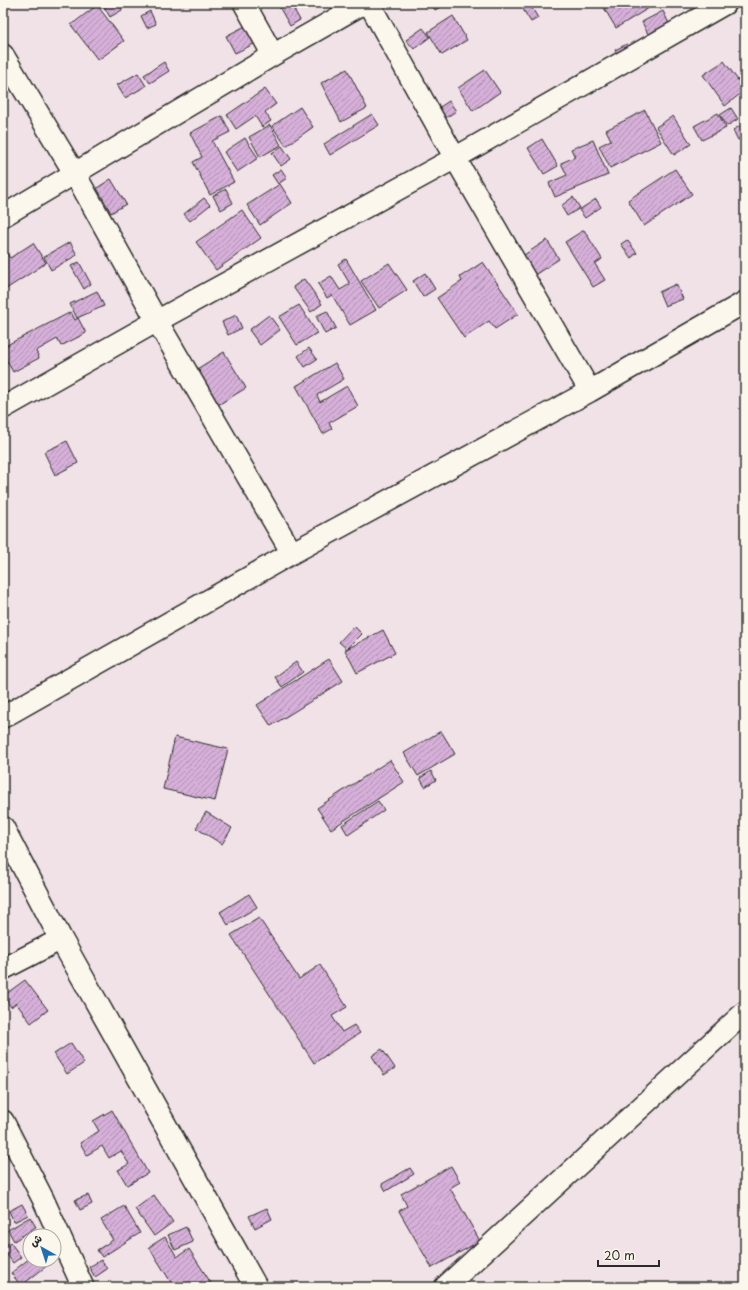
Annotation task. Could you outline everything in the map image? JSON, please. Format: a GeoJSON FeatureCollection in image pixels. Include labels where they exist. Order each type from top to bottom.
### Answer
{"type":"FeatureCollection","features":[{"type":"Feature","properties":{"kind":"main road"},"geometry":{"type":"LineString","coordinates":[[3,828],[61,939],[256,1287]]}},
{"type":"Feature","properties":{"kind":"street"},"geometry":{"type":"LineString","coordinates":[[244,3],[273,55]]}},
{"type":"Feature","properties":{"kind":"street"},"geometry":{"type":"LineString","coordinates":[[3,216],[273,55],[364,3]]}},
{"type":"Feature","properties":{"kind":"street"},"geometry":{"type":"LineString","coordinates":[[369,3],[455,158],[590,391]]}},
{"type":"Feature","properties":{"kind":"street"},"geometry":{"type":"LineString","coordinates":[[3,408],[157,320],[455,158],[726,3]]}},
{"type":"Feature","properties":{"kind":"street"},"geometry":{"type":"LineString","coordinates":[[3,56],[74,174],[292,553]]}},
{"type":"Feature","properties":{"kind":"street"},"geometry":{"type":"LineString","coordinates":[[3,717],[292,553],[590,391],[745,302]]}},
{"type":"Feature","properties":{"kind":"street"},"geometry":{"type":"LineString","coordinates":[[3,969],[61,939]]}},
{"type":"Feature","properties":{"kind":"street"},"geometry":{"type":"LineString","coordinates":[[445,1287],[745,1012]]}},
{"type":"Feature","properties":{"kind":"street"},"geometry":{"type":"LineString","coordinates":[[3,1121],[43,1199],[83,1287]]}},
{"type":"Feature","properties":{"kind":"building"},"geometry":{"type":"Polygon","coordinates":[[[102,3],[118,3],[122,10],[110,17],[102,3]]]}},
{"type":"Feature","properties":{"kind":"building"},"geometry":{"type":"Polygon","coordinates":[[[277,3],[302,3],[293,8],[300,20],[290,26],[277,3]]]}},
{"type":"Feature","properties":{"kind":"building"},"geometry":{"type":"Polygon","coordinates":[[[431,3],[446,3],[446,4],[435,10],[431,3]]]}},
{"type":"Feature","properties":{"kind":"building"},"geometry":{"type":"Polygon","coordinates":[[[519,3],[529,3],[538,18],[531,22],[519,3]]]}},
{"type":"Feature","properties":{"kind":"building"},"geometry":{"type":"Polygon","coordinates":[[[611,3],[657,3],[616,28],[604,8],[611,3]]]}},
{"type":"Feature","properties":{"kind":"building"},"geometry":{"type":"Polygon","coordinates":[[[97,5],[124,41],[98,60],[71,25],[97,5]]]}},
{"type":"Feature","properties":{"kind":"building"},"geometry":{"type":"Polygon","coordinates":[[[150,11],[156,24],[147,28],[141,16],[150,11]]]}},
{"type":"Feature","properties":{"kind":"building"},"geometry":{"type":"Polygon","coordinates":[[[663,11],[673,32],[652,42],[642,22],[663,11]]]}},
{"type":"Feature","properties":{"kind":"building"},"geometry":{"type":"Polygon","coordinates":[[[453,16],[467,40],[442,55],[428,32],[453,16]]]}},
{"type":"Feature","properties":{"kind":"building"},"geometry":{"type":"Polygon","coordinates":[[[251,23],[260,41],[235,53],[226,36],[251,23]]]}},
{"type":"Feature","properties":{"kind":"building"},"geometry":{"type":"Polygon","coordinates":[[[423,28],[430,37],[414,49],[406,40],[423,28]]]}},
{"type":"Feature","properties":{"kind":"building"},"geometry":{"type":"Polygon","coordinates":[[[627,44],[633,54],[621,61],[615,50],[627,44]]]}},
{"type":"Feature","properties":{"kind":"building"},"geometry":{"type":"Polygon","coordinates":[[[724,61],[745,90],[725,106],[703,75],[724,61]]]}},
{"type":"Feature","properties":{"kind":"building"},"geometry":{"type":"Polygon","coordinates":[[[164,62],[169,71],[150,83],[144,75],[164,62]]]}},
{"type":"Feature","properties":{"kind":"building"},"geometry":{"type":"Polygon","coordinates":[[[347,69],[367,108],[341,122],[321,83],[347,69]]]}},
{"type":"Feature","properties":{"kind":"building"},"geometry":{"type":"Polygon","coordinates":[[[485,70],[500,92],[473,111],[458,88],[485,70]]]}},
{"type":"Feature","properties":{"kind":"building"},"geometry":{"type":"Polygon","coordinates":[[[138,73],[146,86],[125,98],[117,85],[138,73]]]}},
{"type":"Feature","properties":{"kind":"building"},"geometry":{"type":"Polygon","coordinates":[[[265,89],[276,104],[265,112],[271,121],[262,127],[255,116],[236,129],[227,115],[265,89]]]}},
{"type":"Feature","properties":{"kind":"building"},"geometry":{"type":"Polygon","coordinates":[[[449,101],[456,111],[444,119],[437,109],[449,101]]]}},
{"type":"Feature","properties":{"kind":"building"},"geometry":{"type":"Polygon","coordinates":[[[300,107],[313,127],[286,146],[272,126],[300,107]]]}},
{"type":"Feature","properties":{"kind":"building"},"geometry":{"type":"Polygon","coordinates":[[[731,108],[738,119],[727,126],[720,115],[731,108]]]}},
{"type":"Feature","properties":{"kind":"building"},"geometry":{"type":"Polygon","coordinates":[[[645,110],[661,142],[610,168],[599,146],[611,140],[606,130],[645,110]]]}},
{"type":"Feature","properties":{"kind":"building"},"geometry":{"type":"Polygon","coordinates":[[[718,113],[726,128],[702,140],[694,126],[718,113]]]}},
{"type":"Feature","properties":{"kind":"building"},"geometry":{"type":"Polygon","coordinates":[[[372,114],[379,125],[330,155],[324,144],[372,114]]]}},
{"type":"Feature","properties":{"kind":"building"},"geometry":{"type":"Polygon","coordinates":[[[222,116],[230,132],[212,141],[234,182],[210,195],[193,162],[202,157],[190,133],[222,116]]]}},
{"type":"Feature","properties":{"kind":"building"},"geometry":{"type":"Polygon","coordinates":[[[673,116],[691,144],[674,155],[656,127],[673,116]]]}},
{"type":"Feature","properties":{"kind":"building"},"geometry":{"type":"Polygon","coordinates":[[[745,123],[745,137],[738,140],[733,130],[745,123]]]}},
{"type":"Feature","properties":{"kind":"building"},"geometry":{"type":"Polygon","coordinates":[[[270,125],[281,145],[260,157],[249,137],[270,125]]]}},
{"type":"Feature","properties":{"kind":"building"},"geometry":{"type":"Polygon","coordinates":[[[245,138],[258,158],[237,172],[224,152],[245,138]]]}},
{"type":"Feature","properties":{"kind":"building"},"geometry":{"type":"Polygon","coordinates":[[[542,139],[558,166],[544,174],[528,148],[542,139]]]}},
{"type":"Feature","properties":{"kind":"building"},"geometry":{"type":"Polygon","coordinates":[[[593,140],[608,175],[555,197],[549,183],[567,175],[561,163],[575,157],[571,149],[593,140]]]}},
{"type":"Feature","properties":{"kind":"building"},"geometry":{"type":"Polygon","coordinates":[[[282,146],[291,159],[281,166],[272,153],[282,146]]]}},
{"type":"Feature","properties":{"kind":"building"},"geometry":{"type":"Polygon","coordinates":[[[281,169],[287,178],[278,184],[272,175],[281,169]]]}},
{"type":"Feature","properties":{"kind":"building"},"geometry":{"type":"Polygon","coordinates":[[[675,169],[692,194],[644,226],[628,200],[675,169]]]}},
{"type":"Feature","properties":{"kind":"building"},"geometry":{"type":"Polygon","coordinates":[[[111,179],[126,204],[111,213],[97,188],[111,179]]]}},
{"type":"Feature","properties":{"kind":"building"},"geometry":{"type":"Polygon","coordinates":[[[280,184],[292,203],[260,225],[247,205],[280,184]]]}},
{"type":"Feature","properties":{"kind":"building"},"geometry":{"type":"Polygon","coordinates":[[[226,189],[233,203],[221,210],[213,196],[226,189]]]}},
{"type":"Feature","properties":{"kind":"building"},"geometry":{"type":"Polygon","coordinates":[[[573,197],[580,208],[567,216],[561,206],[573,197]]]}},
{"type":"Feature","properties":{"kind":"building"},"geometry":{"type":"Polygon","coordinates":[[[204,198],[210,205],[190,221],[184,214],[204,198]]]}},
{"type":"Feature","properties":{"kind":"building"},"geometry":{"type":"Polygon","coordinates":[[[596,199],[601,207],[585,218],[579,210],[596,199]]]}},
{"type":"Feature","properties":{"kind":"building"},"geometry":{"type":"Polygon","coordinates":[[[242,210],[261,238],[216,270],[196,242],[242,210]]]}},
{"type":"Feature","properties":{"kind":"building"},"geometry":{"type":"Polygon","coordinates":[[[584,230],[602,259],[595,264],[605,280],[593,287],[565,242],[584,230]]]}},
{"type":"Feature","properties":{"kind":"building"},"geometry":{"type":"Polygon","coordinates":[[[547,240],[559,259],[533,276],[521,257],[547,240]]]}},
{"type":"Feature","properties":{"kind":"building"},"geometry":{"type":"Polygon","coordinates":[[[627,240],[637,253],[631,258],[621,244],[627,240]]]}},
{"type":"Feature","properties":{"kind":"building"},"geometry":{"type":"Polygon","coordinates":[[[70,242],[77,255],[51,270],[44,257],[70,242]]]}},
{"type":"Feature","properties":{"kind":"building"},"geometry":{"type":"Polygon","coordinates":[[[33,243],[46,263],[3,291],[3,250],[4,249],[10,258],[33,243]]]}},
{"type":"Feature","properties":{"kind":"building"},"geometry":{"type":"Polygon","coordinates":[[[346,259],[376,310],[350,325],[332,295],[327,298],[318,284],[331,276],[340,290],[350,284],[338,264],[346,259]]]}},
{"type":"Feature","properties":{"kind":"building"},"geometry":{"type":"Polygon","coordinates":[[[79,262],[91,284],[84,289],[71,266],[79,262]]]}},
{"type":"Feature","properties":{"kind":"building"},"geometry":{"type":"Polygon","coordinates":[[[483,262],[518,314],[495,329],[489,321],[464,338],[437,298],[462,281],[460,277],[483,262]]]}},
{"type":"Feature","properties":{"kind":"building"},"geometry":{"type":"Polygon","coordinates":[[[389,263],[407,290],[379,308],[361,281],[389,263]]]}},
{"type":"Feature","properties":{"kind":"building"},"geometry":{"type":"Polygon","coordinates":[[[425,273],[435,289],[423,297],[413,281],[425,273]]]}},
{"type":"Feature","properties":{"kind":"building"},"geometry":{"type":"Polygon","coordinates":[[[304,279],[322,304],[311,312],[293,287],[304,279]]]}},
{"type":"Feature","properties":{"kind":"building"},"geometry":{"type":"Polygon","coordinates":[[[676,284],[683,299],[665,306],[659,292],[676,284]]]}},
{"type":"Feature","properties":{"kind":"building"},"geometry":{"type":"Polygon","coordinates":[[[97,291],[104,306],[77,318],[70,304],[97,291]]]}},
{"type":"Feature","properties":{"kind":"building"},"geometry":{"type":"Polygon","coordinates":[[[299,305],[317,333],[297,345],[279,317],[299,305]]]}},
{"type":"Feature","properties":{"kind":"building"},"geometry":{"type":"Polygon","coordinates":[[[327,311],[336,328],[325,334],[316,316],[327,311]]]}},
{"type":"Feature","properties":{"kind":"building"},"geometry":{"type":"Polygon","coordinates":[[[71,312],[75,320],[78,318],[86,333],[61,346],[57,339],[36,351],[39,358],[13,372],[3,354],[3,347],[71,312]]]}},
{"type":"Feature","properties":{"kind":"building"},"geometry":{"type":"Polygon","coordinates":[[[236,315],[242,328],[228,335],[222,322],[236,315]]]}},
{"type":"Feature","properties":{"kind":"building"},"geometry":{"type":"Polygon","coordinates":[[[269,315],[280,330],[260,345],[249,330],[269,315]]]}},
{"type":"Feature","properties":{"kind":"building"},"geometry":{"type":"Polygon","coordinates":[[[309,348],[317,359],[305,367],[298,356],[309,348]]]}},
{"type":"Feature","properties":{"kind":"building"},"geometry":{"type":"Polygon","coordinates":[[[224,352],[246,388],[218,405],[197,369],[224,352]]]}},
{"type":"Feature","properties":{"kind":"building"},"geometry":{"type":"Polygon","coordinates":[[[335,363],[344,379],[317,395],[320,402],[347,386],[358,406],[329,423],[332,429],[323,434],[296,386],[335,363]]]}},
{"type":"Feature","properties":{"kind":"building"},"geometry":{"type":"Polygon","coordinates":[[[67,441],[78,463],[55,475],[44,452],[67,441]]]}},
{"type":"Feature","properties":{"kind":"building"},"geometry":{"type":"Polygon","coordinates":[[[354,626],[362,634],[347,649],[339,642],[354,626]]]}},
{"type":"Feature","properties":{"kind":"building"},"geometry":{"type":"Polygon","coordinates":[[[383,630],[395,653],[357,673],[345,650],[383,630]]]}},
{"type":"Feature","properties":{"kind":"building"},"geometry":{"type":"Polygon","coordinates":[[[329,659],[343,681],[271,726],[257,705],[329,659]]]}},
{"type":"Feature","properties":{"kind":"building"},"geometry":{"type":"Polygon","coordinates":[[[296,662],[303,672],[282,687],[275,677],[296,662]]]}},
{"type":"Feature","properties":{"kind":"building"},"geometry":{"type":"Polygon","coordinates":[[[441,731],[455,754],[418,776],[404,753],[441,731]]]}},
{"type":"Feature","properties":{"kind":"building"},"geometry":{"type":"Polygon","coordinates":[[[175,737],[228,749],[215,801],[163,789],[175,737]]]}},
{"type":"Feature","properties":{"kind":"building"},"geometry":{"type":"Polygon","coordinates":[[[390,760],[404,782],[331,829],[317,808],[390,760]]]}},
{"type":"Feature","properties":{"kind":"building"},"geometry":{"type":"Polygon","coordinates":[[[431,771],[436,780],[425,787],[420,778],[431,771]]]}},
{"type":"Feature","properties":{"kind":"building"},"geometry":{"type":"Polygon","coordinates":[[[378,801],[384,810],[348,835],[342,825],[378,801]]]}},
{"type":"Feature","properties":{"kind":"building"},"geometry":{"type":"Polygon","coordinates":[[[206,812],[232,828],[222,844],[196,828],[206,812]]]}},
{"type":"Feature","properties":{"kind":"building"},"geometry":{"type":"Polygon","coordinates":[[[249,894],[257,907],[228,925],[220,912],[249,894]]]}},
{"type":"Feature","properties":{"kind":"building"},"geometry":{"type":"Polygon","coordinates":[[[259,918],[299,979],[320,965],[347,1007],[332,1016],[342,1032],[354,1025],[360,1033],[314,1063],[231,935],[259,918]]]}},
{"type":"Feature","properties":{"kind":"building"},"geometry":{"type":"Polygon","coordinates":[[[25,980],[48,1010],[31,1023],[16,1003],[11,1007],[3,996],[25,980]]]}},
{"type":"Feature","properties":{"kind":"building"},"geometry":{"type":"Polygon","coordinates":[[[71,1043],[84,1063],[67,1074],[54,1054],[71,1043]]]}},
{"type":"Feature","properties":{"kind":"building"},"geometry":{"type":"Polygon","coordinates":[[[382,1049],[395,1068],[384,1075],[372,1056],[382,1049]]]}},
{"type":"Feature","properties":{"kind":"building"},"geometry":{"type":"Polygon","coordinates":[[[3,1063],[10,1074],[3,1078],[3,1063]]]}},
{"type":"Feature","properties":{"kind":"building"},"geometry":{"type":"Polygon","coordinates":[[[112,1110],[148,1173],[127,1185],[118,1170],[129,1164],[121,1151],[109,1158],[102,1146],[87,1155],[80,1143],[99,1131],[93,1121],[112,1110]]]}},
{"type":"Feature","properties":{"kind":"building"},"geometry":{"type":"Polygon","coordinates":[[[451,1166],[460,1182],[450,1188],[480,1241],[432,1268],[399,1211],[407,1206],[401,1194],[451,1166]]]}},
{"type":"Feature","properties":{"kind":"building"},"geometry":{"type":"Polygon","coordinates":[[[410,1168],[414,1174],[386,1191],[382,1184],[410,1168]]]}},
{"type":"Feature","properties":{"kind":"building"},"geometry":{"type":"Polygon","coordinates":[[[88,1195],[92,1204],[80,1210],[75,1200],[88,1195]]]}},
{"type":"Feature","properties":{"kind":"building"},"geometry":{"type":"Polygon","coordinates":[[[154,1195],[173,1222],[154,1236],[135,1209],[154,1195]]]}},
{"type":"Feature","properties":{"kind":"building"},"geometry":{"type":"Polygon","coordinates":[[[22,1204],[28,1215],[14,1222],[9,1211],[22,1204]]]}},
{"type":"Feature","properties":{"kind":"building"},"geometry":{"type":"Polygon","coordinates":[[[124,1206],[140,1233],[102,1257],[97,1250],[113,1240],[101,1220],[124,1206]]]}},
{"type":"Feature","properties":{"kind":"building"},"geometry":{"type":"Polygon","coordinates":[[[267,1208],[272,1219],[255,1228],[249,1216],[267,1208]]]}},
{"type":"Feature","properties":{"kind":"building"},"geometry":{"type":"Polygon","coordinates":[[[30,1217],[36,1227],[22,1228],[22,1236],[14,1241],[8,1230],[30,1217]]]}},
{"type":"Feature","properties":{"kind":"building"},"geometry":{"type":"Polygon","coordinates":[[[186,1227],[193,1242],[175,1250],[168,1235],[186,1227]]]}},
{"type":"Feature","properties":{"kind":"building"},"geometry":{"type":"Polygon","coordinates":[[[165,1237],[177,1257],[189,1249],[211,1283],[204,1287],[174,1287],[149,1247],[165,1237]]]}},
{"type":"Feature","properties":{"kind":"building"},"geometry":{"type":"Polygon","coordinates":[[[10,1242],[21,1257],[13,1263],[3,1249],[3,1247],[10,1242]]]}},
{"type":"Feature","properties":{"kind":"building"},"geometry":{"type":"Polygon","coordinates":[[[101,1260],[107,1269],[95,1277],[89,1267],[101,1260]]]}},
{"type":"Feature","properties":{"kind":"building"},"geometry":{"type":"Polygon","coordinates":[[[22,1264],[22,1268],[44,1268],[21,1286],[11,1273],[22,1264]]]}}]}
